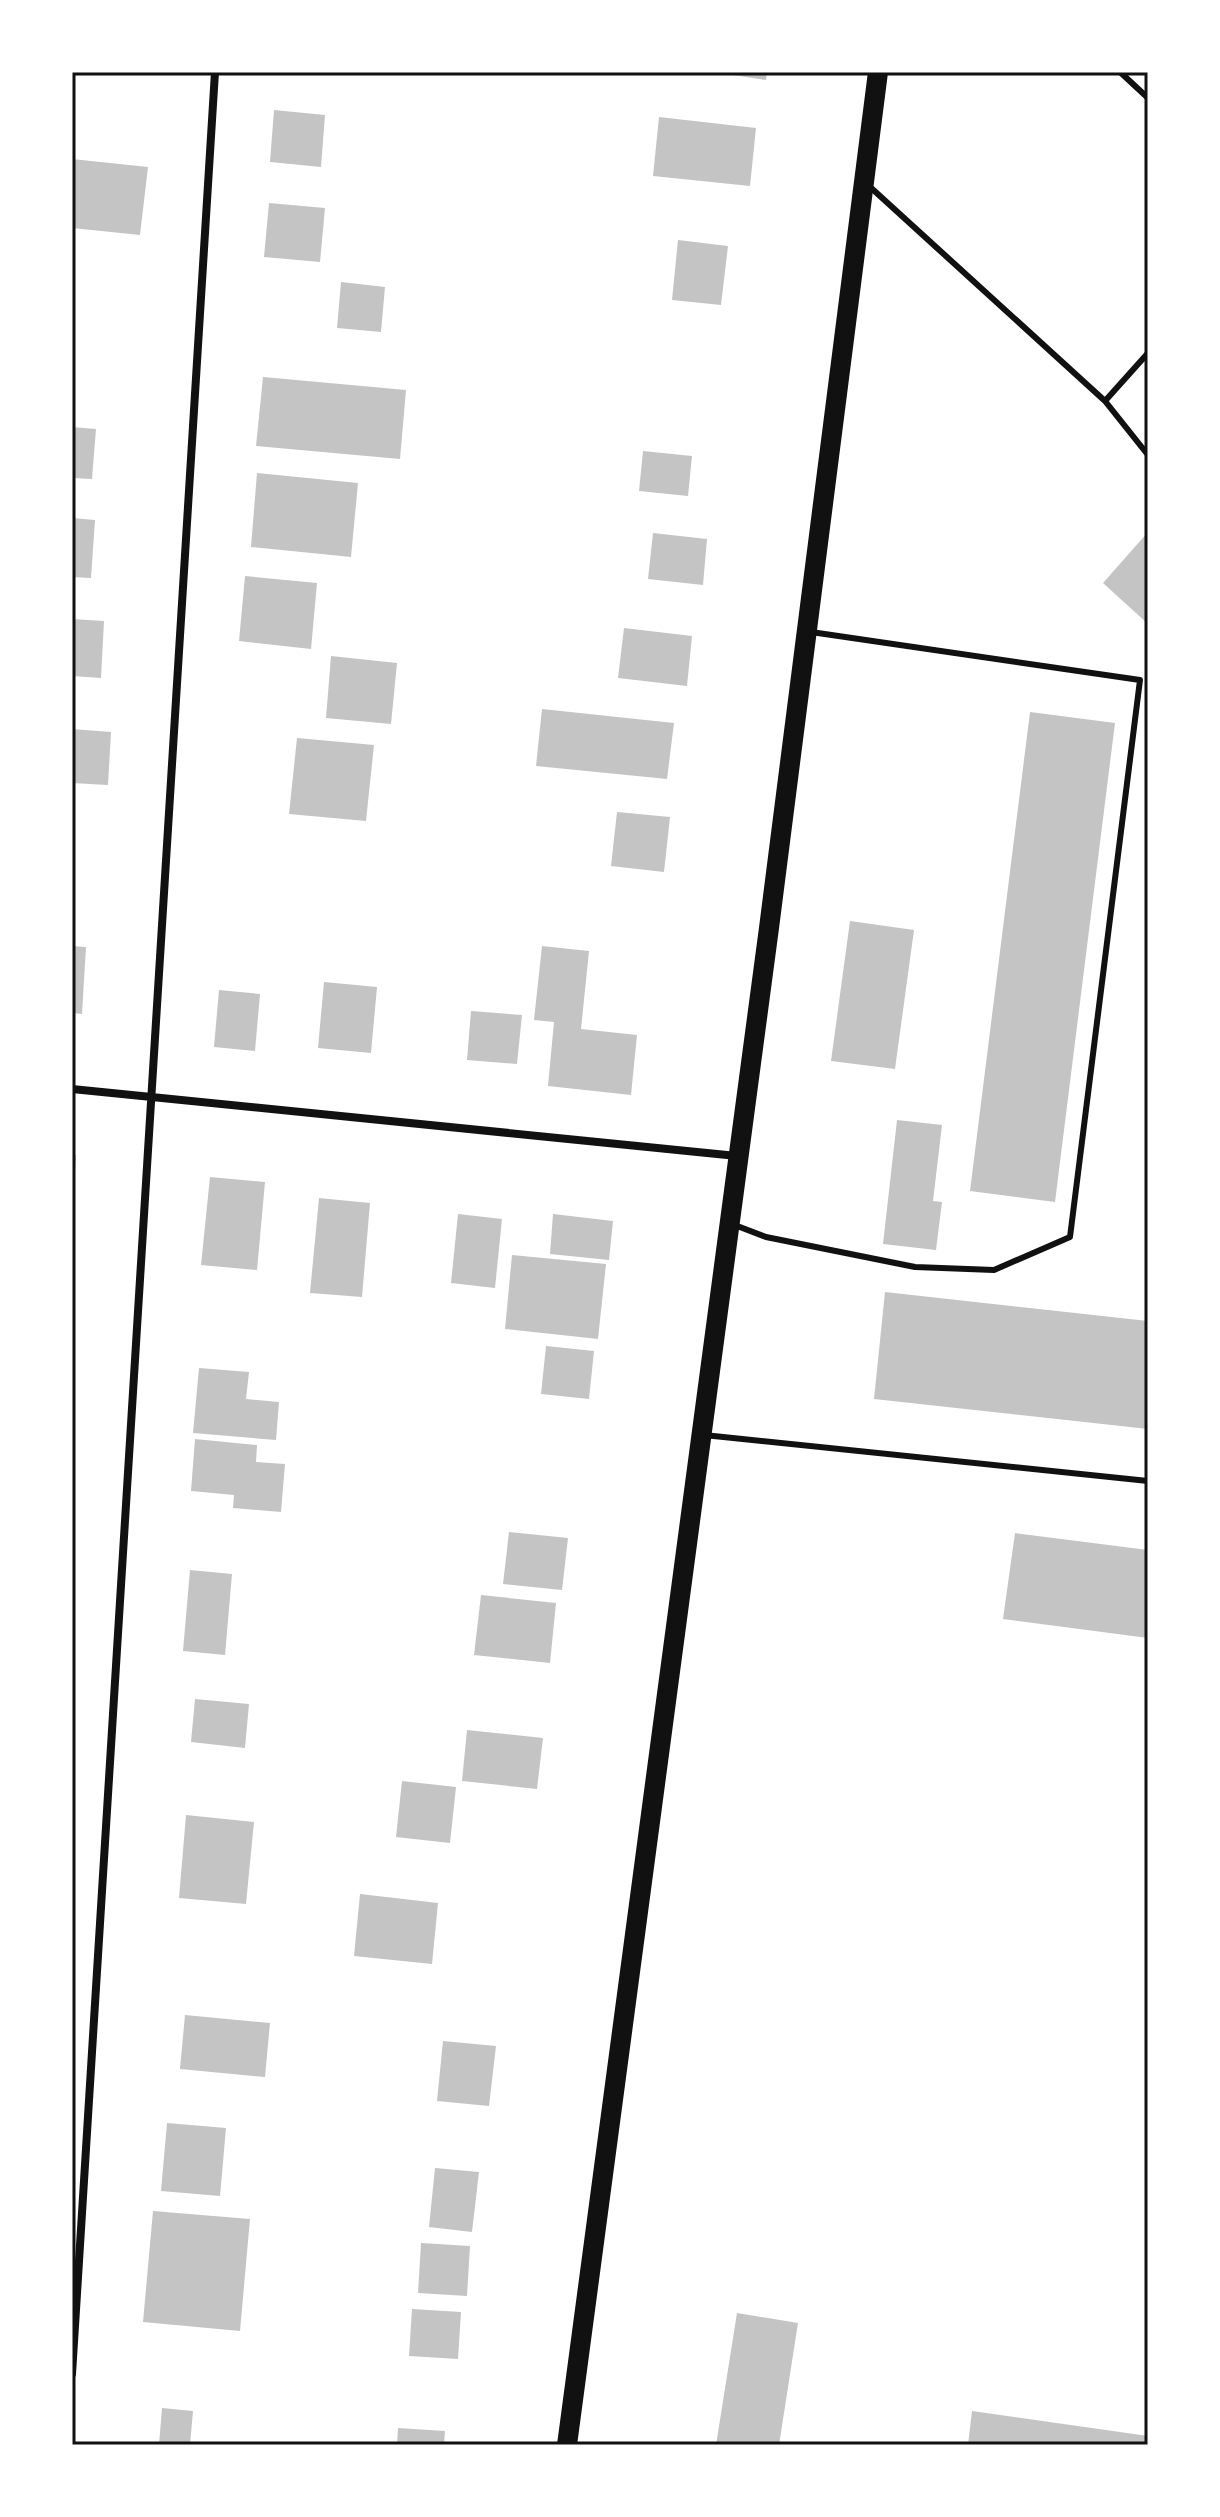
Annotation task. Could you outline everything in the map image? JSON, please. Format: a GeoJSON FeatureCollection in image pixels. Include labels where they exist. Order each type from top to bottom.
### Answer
{"type":"FeatureCollection","features":[{"type":"Feature","properties":{"kind":"main road"},"geometry":{"type":"LineString","coordinates":[[567,2445],[878,72]]}},
{"type":"Feature","properties":{"kind":"street"},"geometry":{"type":"LineString","coordinates":[[72,2374],[215,72]]}},
{"type":"Feature","properties":{"kind":"street"},"geometry":{"type":"LineString","coordinates":[[72,1089],[738,1156]]}},
{"type":"Feature","properties":{"kind":"lane"},"geometry":{"type":"LineString","coordinates":[[1123,73],[1148,98]]}},
{"type":"Feature","properties":{"kind":"lane"},"geometry":{"type":"LineString","coordinates":[[863,181],[1105,401],[1148,455]]}},
{"type":"Feature","properties":{"kind":"lane"},"geometry":{"type":"LineString","coordinates":[[1105,401],[1148,353]]}},
{"type":"Feature","properties":{"kind":"lane"},"geometry":{"type":"LineString","coordinates":[[728,1223],[766,1237],[915,1267],[994,1270],[1070,1237],[1140,680],[806,631]]}},
{"type":"Feature","properties":{"kind":"lane"},"geometry":{"type":"LineString","coordinates":[[701,1435],[1148,1481]]}},
{"type":"Feature","properties":{"kind":"building"},"geometry":{"type":"Polygon","coordinates":[[[714,72],[767,72],[766,80],[714,72]]]}},
{"type":"Feature","properties":{"kind":"building"},"geometry":{"type":"Polygon","coordinates":[[[274,110],[325,115],[321,167],[270,162],[274,110]]]}},
{"type":"Feature","properties":{"kind":"building"},"geometry":{"type":"Polygon","coordinates":[[[659,117],[756,128],[750,186],[653,176],[659,117]]]}},
{"type":"Feature","properties":{"kind":"building"},"geometry":{"type":"Polygon","coordinates":[[[72,159],[148,167],[140,235],[72,228],[72,159]]]}},
{"type":"Feature","properties":{"kind":"building"},"geometry":{"type":"Polygon","coordinates":[[[269,203],[325,208],[320,262],[264,257],[269,203]]]}},
{"type":"Feature","properties":{"kind":"building"},"geometry":{"type":"Polygon","coordinates":[[[678,240],[728,246],[721,305],[672,300],[678,240]]]}},
{"type":"Feature","properties":{"kind":"building"},"geometry":{"type":"Polygon","coordinates":[[[341,282],[385,287],[381,332],[337,328],[341,282]]]}},
{"type":"Feature","properties":{"kind":"building"},"geometry":{"type":"Polygon","coordinates":[[[263,377],[406,390],[400,459],[256,446],[263,377]]]}},
{"type":"Feature","properties":{"kind":"building"},"geometry":{"type":"Polygon","coordinates":[[[72,427],[96,429],[92,479],[72,478],[72,427]]]}},
{"type":"Feature","properties":{"kind":"building"},"geometry":{"type":"Polygon","coordinates":[[[643,451],[692,456],[688,496],[639,491],[643,451]]]}},
{"type":"Feature","properties":{"kind":"building"},"geometry":{"type":"Polygon","coordinates":[[[257,473],[358,483],[351,557],[251,547],[257,473]]]}},
{"type":"Feature","properties":{"kind":"building"},"geometry":{"type":"Polygon","coordinates":[[[72,518],[95,520],[91,578],[72,577],[72,518]]]}},
{"type":"Feature","properties":{"kind":"building"},"geometry":{"type":"Polygon","coordinates":[[[1148,532],[1148,624],[1103,583],[1148,532]]]}},
{"type":"Feature","properties":{"kind":"building"},"geometry":{"type":"Polygon","coordinates":[[[653,533],[707,539],[703,585],[648,579],[653,533]]]}},
{"type":"Feature","properties":{"kind":"building"},"geometry":{"type":"Polygon","coordinates":[[[245,576],[317,583],[311,649],[239,641],[245,576]]]}},
{"type":"Feature","properties":{"kind":"building"},"geometry":{"type":"Polygon","coordinates":[[[72,619],[104,621],[101,678],[72,676],[72,619]]]}},
{"type":"Feature","properties":{"kind":"building"},"geometry":{"type":"Polygon","coordinates":[[[624,628],[692,636],[687,686],[618,678],[624,628]]]}},
{"type":"Feature","properties":{"kind":"building"},"geometry":{"type":"Polygon","coordinates":[[[331,656],[397,663],[391,724],[326,718],[331,656]]]}},
{"type":"Feature","properties":{"kind":"building"},"geometry":{"type":"Polygon","coordinates":[[[542,709],[674,723],[667,779],[536,766],[542,709]]]}},
{"type":"Feature","properties":{"kind":"building"},"geometry":{"type":"Polygon","coordinates":[[[1030,712],[1115,723],[1055,1202],[970,1191],[1030,712]]]}},
{"type":"Feature","properties":{"kind":"building"},"geometry":{"type":"Polygon","coordinates":[[[72,729],[111,732],[108,785],[72,783],[72,729]]]}},
{"type":"Feature","properties":{"kind":"building"},"geometry":{"type":"Polygon","coordinates":[[[297,738],[374,745],[366,821],[289,814],[297,738]]]}},
{"type":"Feature","properties":{"kind":"building"},"geometry":{"type":"Polygon","coordinates":[[[617,812],[670,817],[664,872],[611,866],[617,812]]]}},
{"type":"Feature","properties":{"kind":"building"},"geometry":{"type":"Polygon","coordinates":[[[850,921],[914,930],[895,1069],[831,1061],[850,921]]]}},
{"type":"Feature","properties":{"kind":"building"},"geometry":{"type":"Polygon","coordinates":[[[72,946],[86,947],[82,1014],[72,1013],[72,946]]]}},
{"type":"Feature","properties":{"kind":"building"},"geometry":{"type":"Polygon","coordinates":[[[542,946],[589,951],[581,1029],[637,1035],[631,1095],[548,1086],[554,1022],[534,1020],[542,946]]]}},
{"type":"Feature","properties":{"kind":"building"},"geometry":{"type":"Polygon","coordinates":[[[324,982],[377,987],[371,1053],[318,1048],[324,982]]]}},
{"type":"Feature","properties":{"kind":"building"},"geometry":{"type":"Polygon","coordinates":[[[219,990],[260,994],[255,1051],[214,1047],[219,990]]]}},
{"type":"Feature","properties":{"kind":"building"},"geometry":{"type":"Polygon","coordinates":[[[471,1011],[522,1015],[517,1064],[467,1060],[471,1011]]]}},
{"type":"Feature","properties":{"kind":"building"},"geometry":{"type":"Polygon","coordinates":[[[897,1120],[942,1125],[933,1201],[942,1202],[936,1250],[883,1244],[897,1120]]]}},
{"type":"Feature","properties":{"kind":"building"},"geometry":{"type":"Polygon","coordinates":[[[72,1155],[76,1155],[74,1190],[72,1190],[72,1155]]]}},
{"type":"Feature","properties":{"kind":"building"},"geometry":{"type":"Polygon","coordinates":[[[210,1177],[265,1182],[257,1270],[201,1265],[210,1177]]]}},
{"type":"Feature","properties":{"kind":"building"},"geometry":{"type":"Polygon","coordinates":[[[319,1198],[370,1203],[362,1297],[310,1293],[319,1198]]]}},
{"type":"Feature","properties":{"kind":"building"},"geometry":{"type":"Polygon","coordinates":[[[458,1214],[502,1219],[495,1288],[451,1283],[458,1214]]]}},
{"type":"Feature","properties":{"kind":"building"},"geometry":{"type":"Polygon","coordinates":[[[553,1214],[613,1221],[609,1260],[550,1254],[553,1214]]]}},
{"type":"Feature","properties":{"kind":"building"},"geometry":{"type":"Polygon","coordinates":[[[512,1255],[606,1264],[598,1339],[505,1329],[512,1255]]]}},
{"type":"Feature","properties":{"kind":"building"},"geometry":{"type":"Polygon","coordinates":[[[885,1292],[1148,1321],[1148,1429],[874,1399],[885,1292]]]}},
{"type":"Feature","properties":{"kind":"building"},"geometry":{"type":"Polygon","coordinates":[[[546,1346],[594,1351],[589,1399],[541,1394],[546,1346]]]}},
{"type":"Feature","properties":{"kind":"building"},"geometry":{"type":"Polygon","coordinates":[[[199,1368],[249,1372],[246,1399],[279,1402],[276,1440],[193,1433],[199,1368]]]}},
{"type":"Feature","properties":{"kind":"building"},"geometry":{"type":"Polygon","coordinates":[[[195,1439],[257,1445],[256,1462],[285,1464],[281,1512],[233,1508],[234,1495],[191,1491],[195,1439]]]}},
{"type":"Feature","properties":{"kind":"building"},"geometry":{"type":"Polygon","coordinates":[[[509,1532],[568,1538],[562,1590],[503,1584],[509,1532]]]}},
{"type":"Feature","properties":{"kind":"building"},"geometry":{"type":"Polygon","coordinates":[[[1015,1533],[1148,1550],[1148,1638],[1003,1619],[1015,1533]]]}},
{"type":"Feature","properties":{"kind":"building"},"geometry":{"type":"Polygon","coordinates":[[[190,1570],[232,1574],[225,1655],[183,1651],[190,1570]]]}},
{"type":"Feature","properties":{"kind":"building"},"geometry":{"type":"Polygon","coordinates":[[[481,1595],[556,1603],[550,1663],[474,1655],[481,1595]]]}},
{"type":"Feature","properties":{"kind":"building"},"geometry":{"type":"Polygon","coordinates":[[[195,1699],[249,1704],[245,1748],[191,1742],[195,1699]]]}},
{"type":"Feature","properties":{"kind":"building"},"geometry":{"type":"Polygon","coordinates":[[[467,1730],[543,1738],[537,1789],[462,1781],[467,1730]]]}},
{"type":"Feature","properties":{"kind":"building"},"geometry":{"type":"Polygon","coordinates":[[[402,1781],[456,1787],[450,1843],[396,1837],[402,1781]]]}},
{"type":"Feature","properties":{"kind":"building"},"geometry":{"type":"Polygon","coordinates":[[[186,1815],[254,1822],[246,1904],[179,1898],[186,1815]]]}},
{"type":"Feature","properties":{"kind":"building"},"geometry":{"type":"Polygon","coordinates":[[[360,1894],[438,1903],[432,1964],[354,1956],[360,1894]]]}},
{"type":"Feature","properties":{"kind":"building"},"geometry":{"type":"Polygon","coordinates":[[[185,2015],[270,2023],[265,2077],[180,2069],[185,2015]]]}},
{"type":"Feature","properties":{"kind":"building"},"geometry":{"type":"Polygon","coordinates":[[[443,2041],[496,2046],[489,2106],[437,2101],[443,2041]]]}},
{"type":"Feature","properties":{"kind":"building"},"geometry":{"type":"Polygon","coordinates":[[[167,2123],[226,2128],[220,2196],[161,2191],[167,2123]]]}},
{"type":"Feature","properties":{"kind":"building"},"geometry":{"type":"Polygon","coordinates":[[[435,2168],[479,2172],[472,2232],[429,2227],[435,2168]]]}},
{"type":"Feature","properties":{"kind":"building"},"geometry":{"type":"Polygon","coordinates":[[[153,2211],[250,2219],[240,2331],[143,2322],[153,2211]]]}},
{"type":"Feature","properties":{"kind":"building"},"geometry":{"type":"Polygon","coordinates":[[[421,2243],[470,2246],[467,2296],[418,2293],[421,2243]]]}},
{"type":"Feature","properties":{"kind":"building"},"geometry":{"type":"Polygon","coordinates":[[[412,2309],[461,2312],[458,2359],[409,2356],[412,2309]]]}},
{"type":"Feature","properties":{"kind":"building"},"geometry":{"type":"Polygon","coordinates":[[[737,2313],[798,2323],[779,2445],[716,2445],[737,2313]]]}},
{"type":"Feature","properties":{"kind":"building"},"geometry":{"type":"Polygon","coordinates":[[[162,2408],[193,2411],[190,2445],[159,2445],[162,2408]]]}},
{"type":"Feature","properties":{"kind":"building"},"geometry":{"type":"Polygon","coordinates":[[[972,2411],[1148,2436],[1148,2445],[968,2445],[972,2411]]]}},
{"type":"Feature","properties":{"kind":"building"},"geometry":{"type":"Polygon","coordinates":[[[398,2428],[445,2431],[444,2445],[397,2445],[398,2428]]]}}]}
